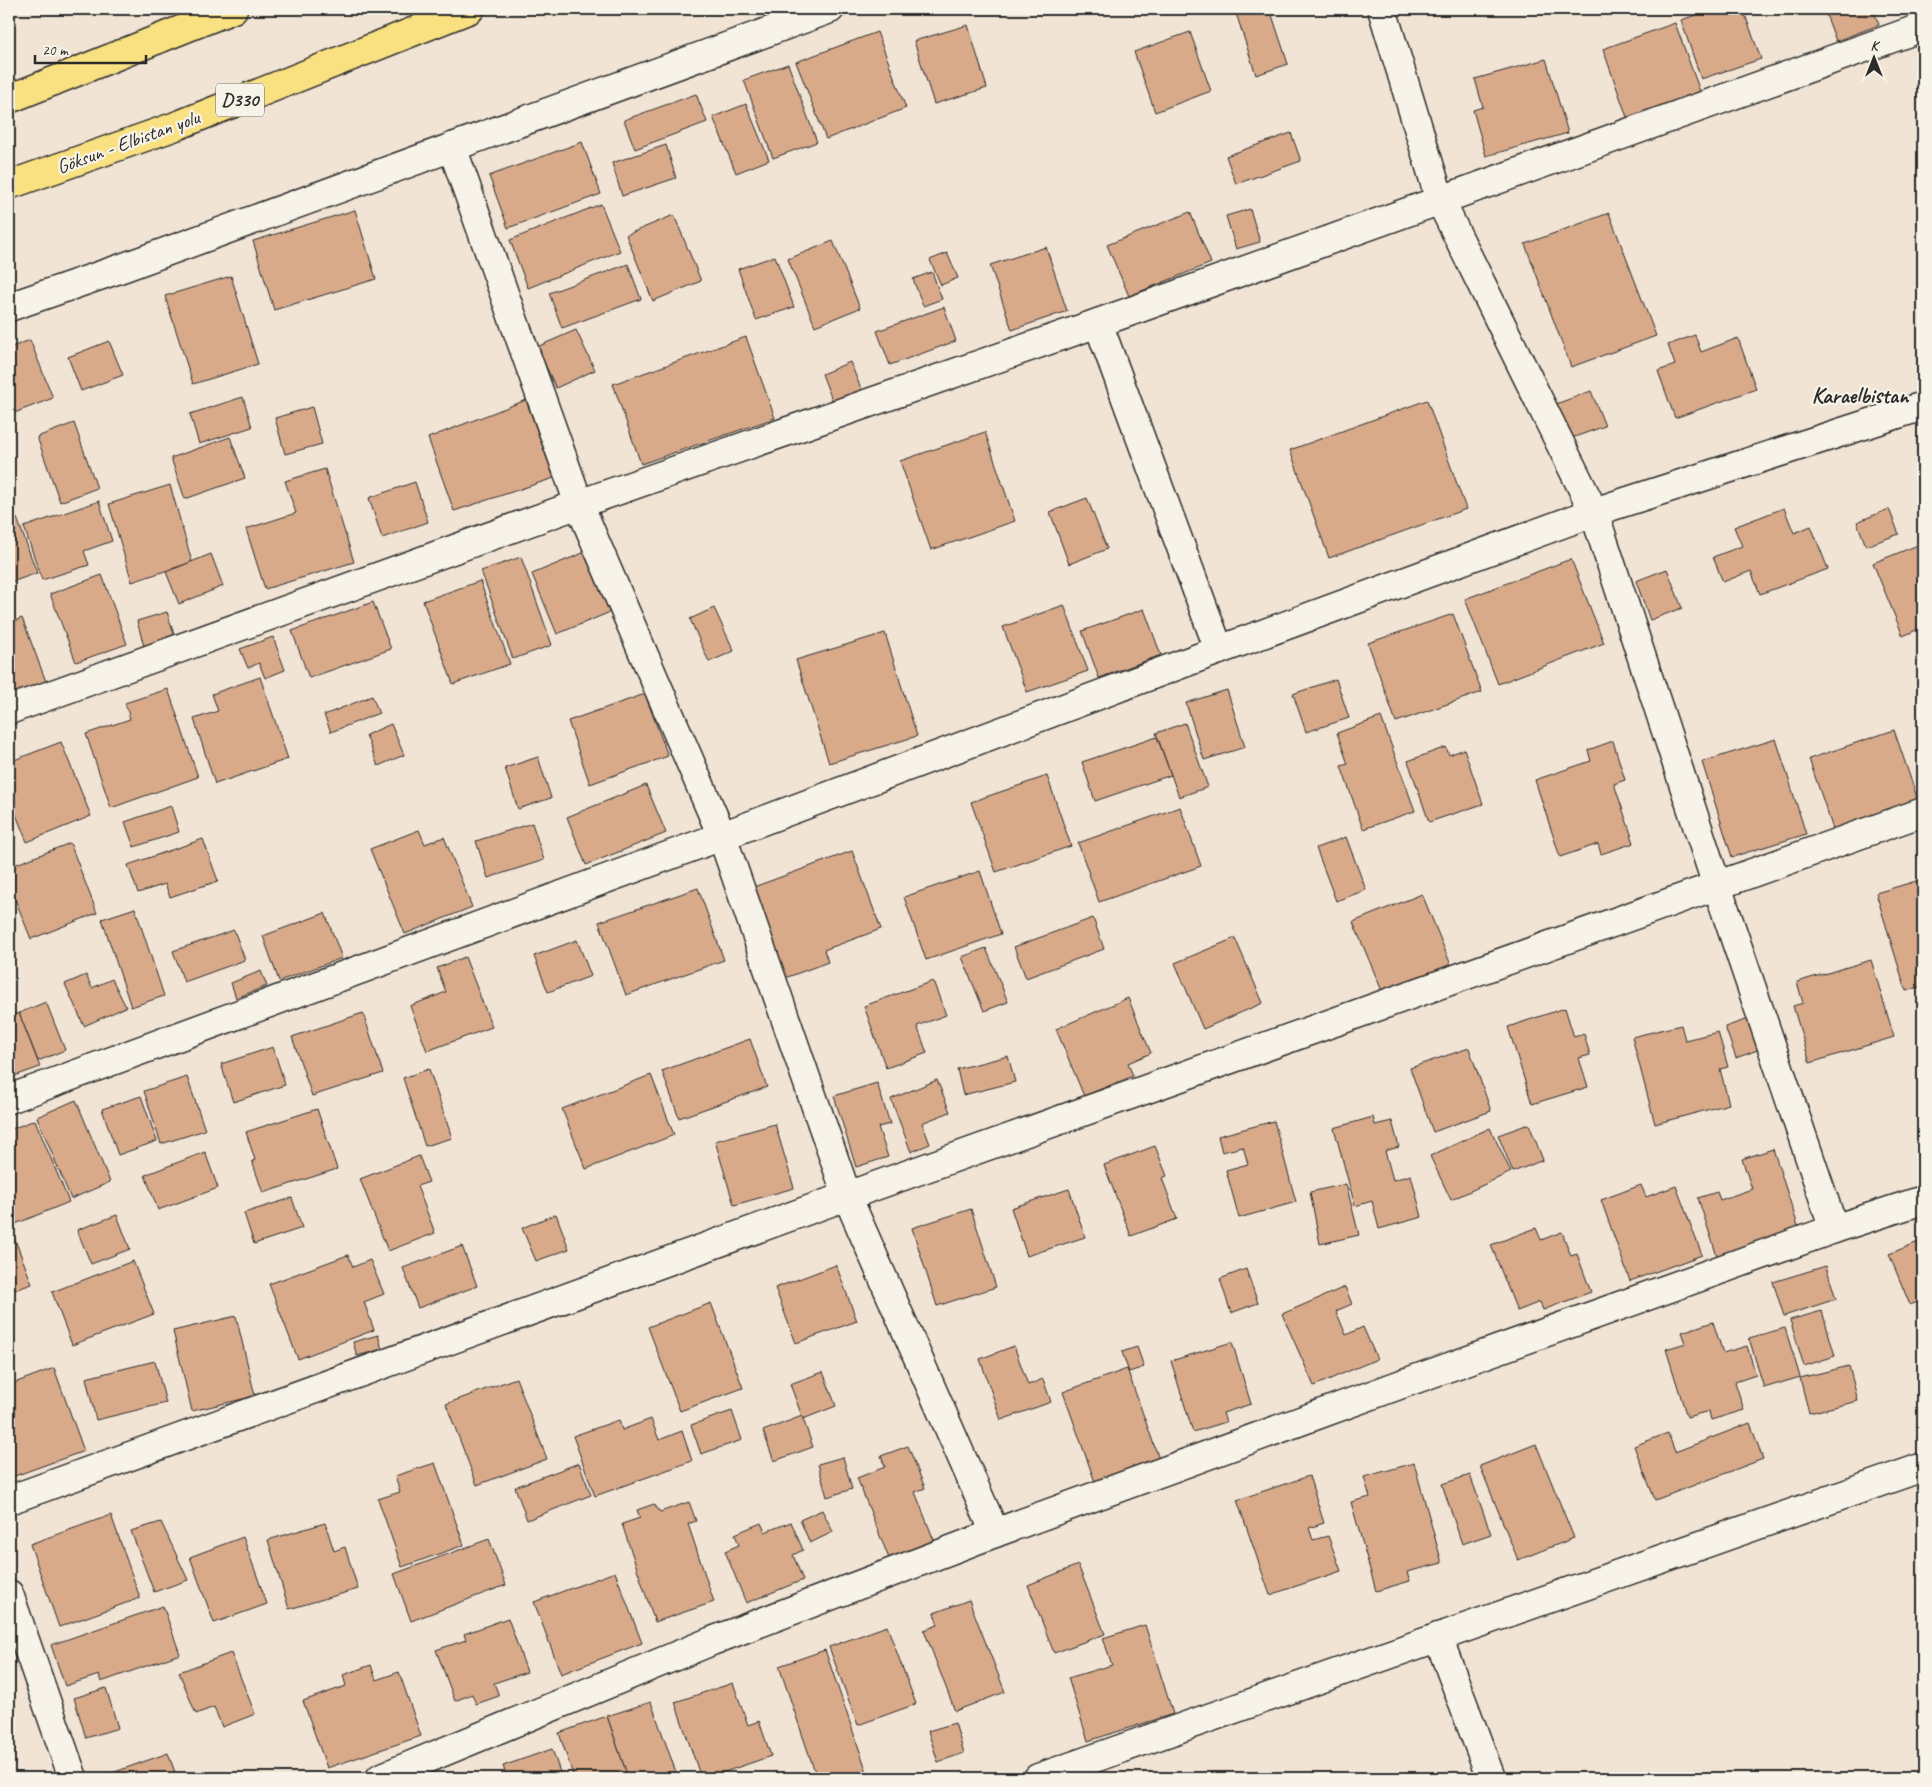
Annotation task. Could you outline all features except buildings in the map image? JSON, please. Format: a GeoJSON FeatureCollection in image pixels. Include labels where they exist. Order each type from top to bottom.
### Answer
{"type":"FeatureCollection","features":[{"type":"Feature","properties":{"kind":"highway"},"geometry":{"type":"LineString","coordinates":[[9,99],[233,9]]}},
{"type":"Feature","properties":{"kind":"highway","name":"Göksun - Elbistan yolu"},"geometry":{"type":"LineString","coordinates":[[9,185],[176,126],[470,9]]}},
{"type":"Feature","properties":{"kind":"street"},"geometry":{"type":"LineString","coordinates":[[9,307],[119,269],[830,9]]}},
{"type":"Feature","properties":{"kind":"street"},"geometry":{"type":"LineString","coordinates":[[1382,9],[1440,200],[1594,512],[1717,886],[1834,1230]]}},
{"type":"Feature","properties":{"kind":"street"},"geometry":{"type":"LineString","coordinates":[[9,710],[580,504],[1098,323],[1923,27]]}},
{"type":"Feature","properties":{"kind":"street"},"geometry":{"type":"LineString","coordinates":[[452,147],[580,504],[722,836],[847,1196],[995,1533]]}},
{"type":"Feature","properties":{"kind":"street"},"geometry":{"type":"LineString","coordinates":[[1098,323],[1219,650]]}},
{"type":"Feature","properties":{"kind":"street"},"geometry":{"type":"LineString","coordinates":[[9,1100],[1594,512],[1923,406]]}},
{"type":"Feature","properties":{"kind":"street"},"geometry":{"type":"LineString","coordinates":[[9,1500],[847,1196],[1923,812]]}},
{"type":"Feature","properties":{"kind":"street"},"geometry":{"type":"LineString","coordinates":[[380,1778],[712,1641],[995,1533],[1399,1385],[1923,1200]]}},
{"type":"Feature","properties":{"kind":"street"},"geometry":{"type":"LineString","coordinates":[[1038,1778],[1923,1467]]}},
{"type":"Feature","properties":{"kind":"street"},"geometry":{"type":"LineString","coordinates":[[9,1594],[72,1778]]}},
{"type":"Feature","properties":{"kind":"street"},"geometry":{"type":"LineString","coordinates":[[1438,1637],[1491,1778]]}},
{"type":"Feature","properties":{"kind":"district","name":"Karaelbistan"},"geometry":{"type":"Point","coordinates":[1860,396]}}]}
